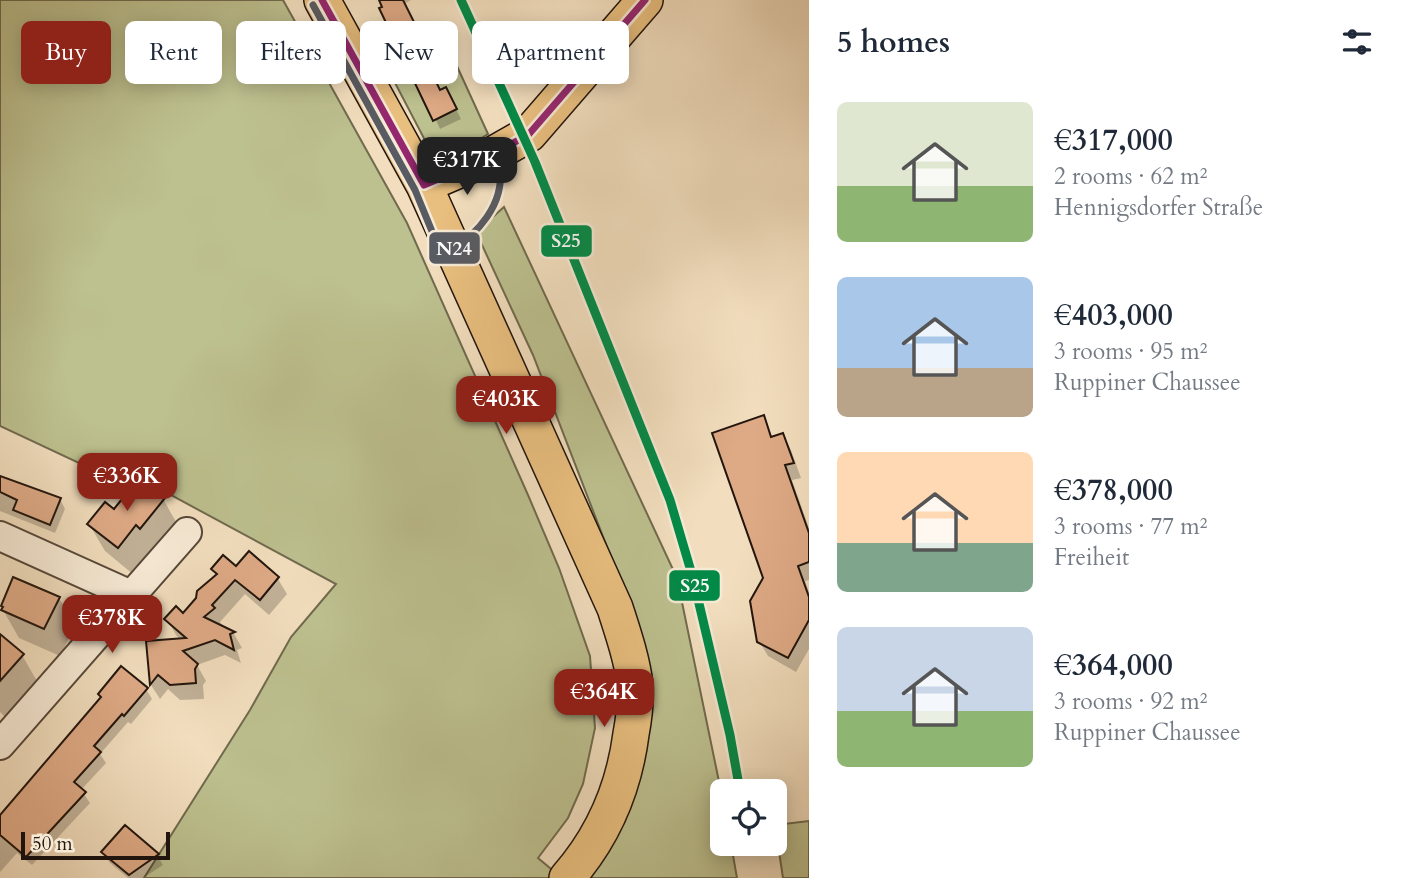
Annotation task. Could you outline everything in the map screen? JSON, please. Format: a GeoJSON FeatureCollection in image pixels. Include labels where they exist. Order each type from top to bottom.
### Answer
{"type":"FeatureCollection","features":[{"type":"Feature","properties":{"kind":"main road"},"geometry":{"type":"LineString","coordinates":[[322,0],[424,186],[615,608],[635,687],[627,762],[614,804],[602,828],[576,864]]}},
{"type":"Feature","properties":{"kind":"main road"},"geometry":{"type":"LineString","coordinates":[[424,186],[487,158],[529,134],[645,0]]}},
{"type":"Feature","properties":{"kind":"street"},"geometry":{"type":"LineString","coordinates":[[0,745],[187,532]]}},
{"type":"Feature","properties":{"kind":"street"},"geometry":{"type":"LineString","coordinates":[[0,536],[131,595]]}},
{"type":"Feature","properties":{"kind":"green space"},"geometry":{"type":"Polygon","coordinates":[[[0,0],[283,0],[295,21],[236,21],[236,84],[330,84],[407,223],[559,568],[590,656],[595,728],[583,784],[568,818],[538,858],[562,878],[144,878],[250,710],[291,637],[336,584],[169,494],[143,473],[113,479],[0,426],[0,0]]]}},
{"type":"Feature","properties":{"kind":"green space"},"geometry":{"type":"Polygon","coordinates":[[[458,68],[488,134],[452,149],[429,148],[396,84],[458,84],[458,68]]]}},
{"type":"Feature","properties":{"kind":"green space"},"geometry":{"type":"Polygon","coordinates":[[[504,207],[677,578],[718,779],[710,779],[710,856],[733,856],[737,878],[582,878],[626,817],[629,604],[533,355],[476,232],[504,207]]]}},
{"type":"Feature","properties":{"kind":"green space"},"geometry":{"type":"Polygon","coordinates":[[[809,821],[809,878],[783,878],[780,856],[787,856],[787,824],[809,821]]]}},
{"type":"Feature","properties":{"kind":"building"},"geometry":{"type":"Polygon","coordinates":[[[379,0],[403,0],[414,21],[385,21],[379,8],[382,7],[379,0]]]}},
{"type":"Feature","properties":{"kind":"building"},"geometry":{"type":"Polygon","coordinates":[[[415,84],[437,84],[440,90],[446,87],[457,109],[433,121],[415,84]]]}},
{"type":"Feature","properties":{"kind":"building"},"geometry":{"type":"Polygon","coordinates":[[[764,415],[771,437],[783,433],[794,463],[785,465],[809,533],[809,562],[798,566],[809,597],[809,620],[788,658],[757,642],[750,601],[763,578],[712,433],[764,415]]]}},
{"type":"Feature","properties":{"kind":"building"},"geometry":{"type":"Polygon","coordinates":[[[0,476],[61,498],[50,525],[13,510],[17,500],[0,492],[0,476]]]}},
{"type":"Feature","properties":{"kind":"building"},"geometry":{"type":"Polygon","coordinates":[[[139,478],[165,498],[140,529],[136,525],[118,548],[87,524],[105,502],[114,509],[139,478]]]}},
{"type":"Feature","properties":{"kind":"building"},"geometry":{"type":"Polygon","coordinates":[[[249,551],[279,577],[260,600],[235,580],[212,605],[215,608],[204,617],[235,632],[230,634],[234,650],[215,640],[183,651],[198,664],[195,669],[196,683],[170,685],[158,675],[150,685],[146,641],[186,638],[164,619],[176,606],[183,613],[196,598],[197,591],[217,574],[211,569],[223,555],[236,566],[249,551]]]}},
{"type":"Feature","properties":{"kind":"building"},"geometry":{"type":"Polygon","coordinates":[[[13,577],[60,597],[44,629],[1,610],[13,577]]]}},
{"type":"Feature","properties":{"kind":"building"},"geometry":{"type":"Polygon","coordinates":[[[0,634],[24,654],[0,681],[0,634]]]}},
{"type":"Feature","properties":{"kind":"building"},"geometry":{"type":"Polygon","coordinates":[[[121,666],[148,688],[94,746],[101,752],[74,782],[86,792],[26,857],[0,835],[0,815],[101,697],[98,694],[121,666]]]}},
{"type":"Feature","properties":{"kind":"building"},"geometry":{"type":"Polygon","coordinates":[[[125,825],[159,854],[129,875],[101,852],[125,825]]]}},
{"type":"Feature","properties":{"kind":"transit line"},"geometry":{"type":"LineString","coordinates":[[322,0],[424,185]]}},
{"type":"Feature","properties":{"kind":"transit line","name":"S25"},"geometry":{"type":"LineString","coordinates":[[461,0],[535,162],[670,500],[693,578],[738,779]]}},
{"type":"Feature","properties":{"kind":"transit line"},"geometry":{"type":"LineString","coordinates":[[424,185],[487,158],[529,134],[645,0]]}},
{"type":"Feature","properties":{"kind":"transit line","name":"N24"},"geometry":{"type":"LineString","coordinates":[[313,5],[415,190],[438,246],[443,251],[450,251],[479,227],[493,206],[500,183],[498,159],[493,149],[485,148],[429,172]]}}]}
